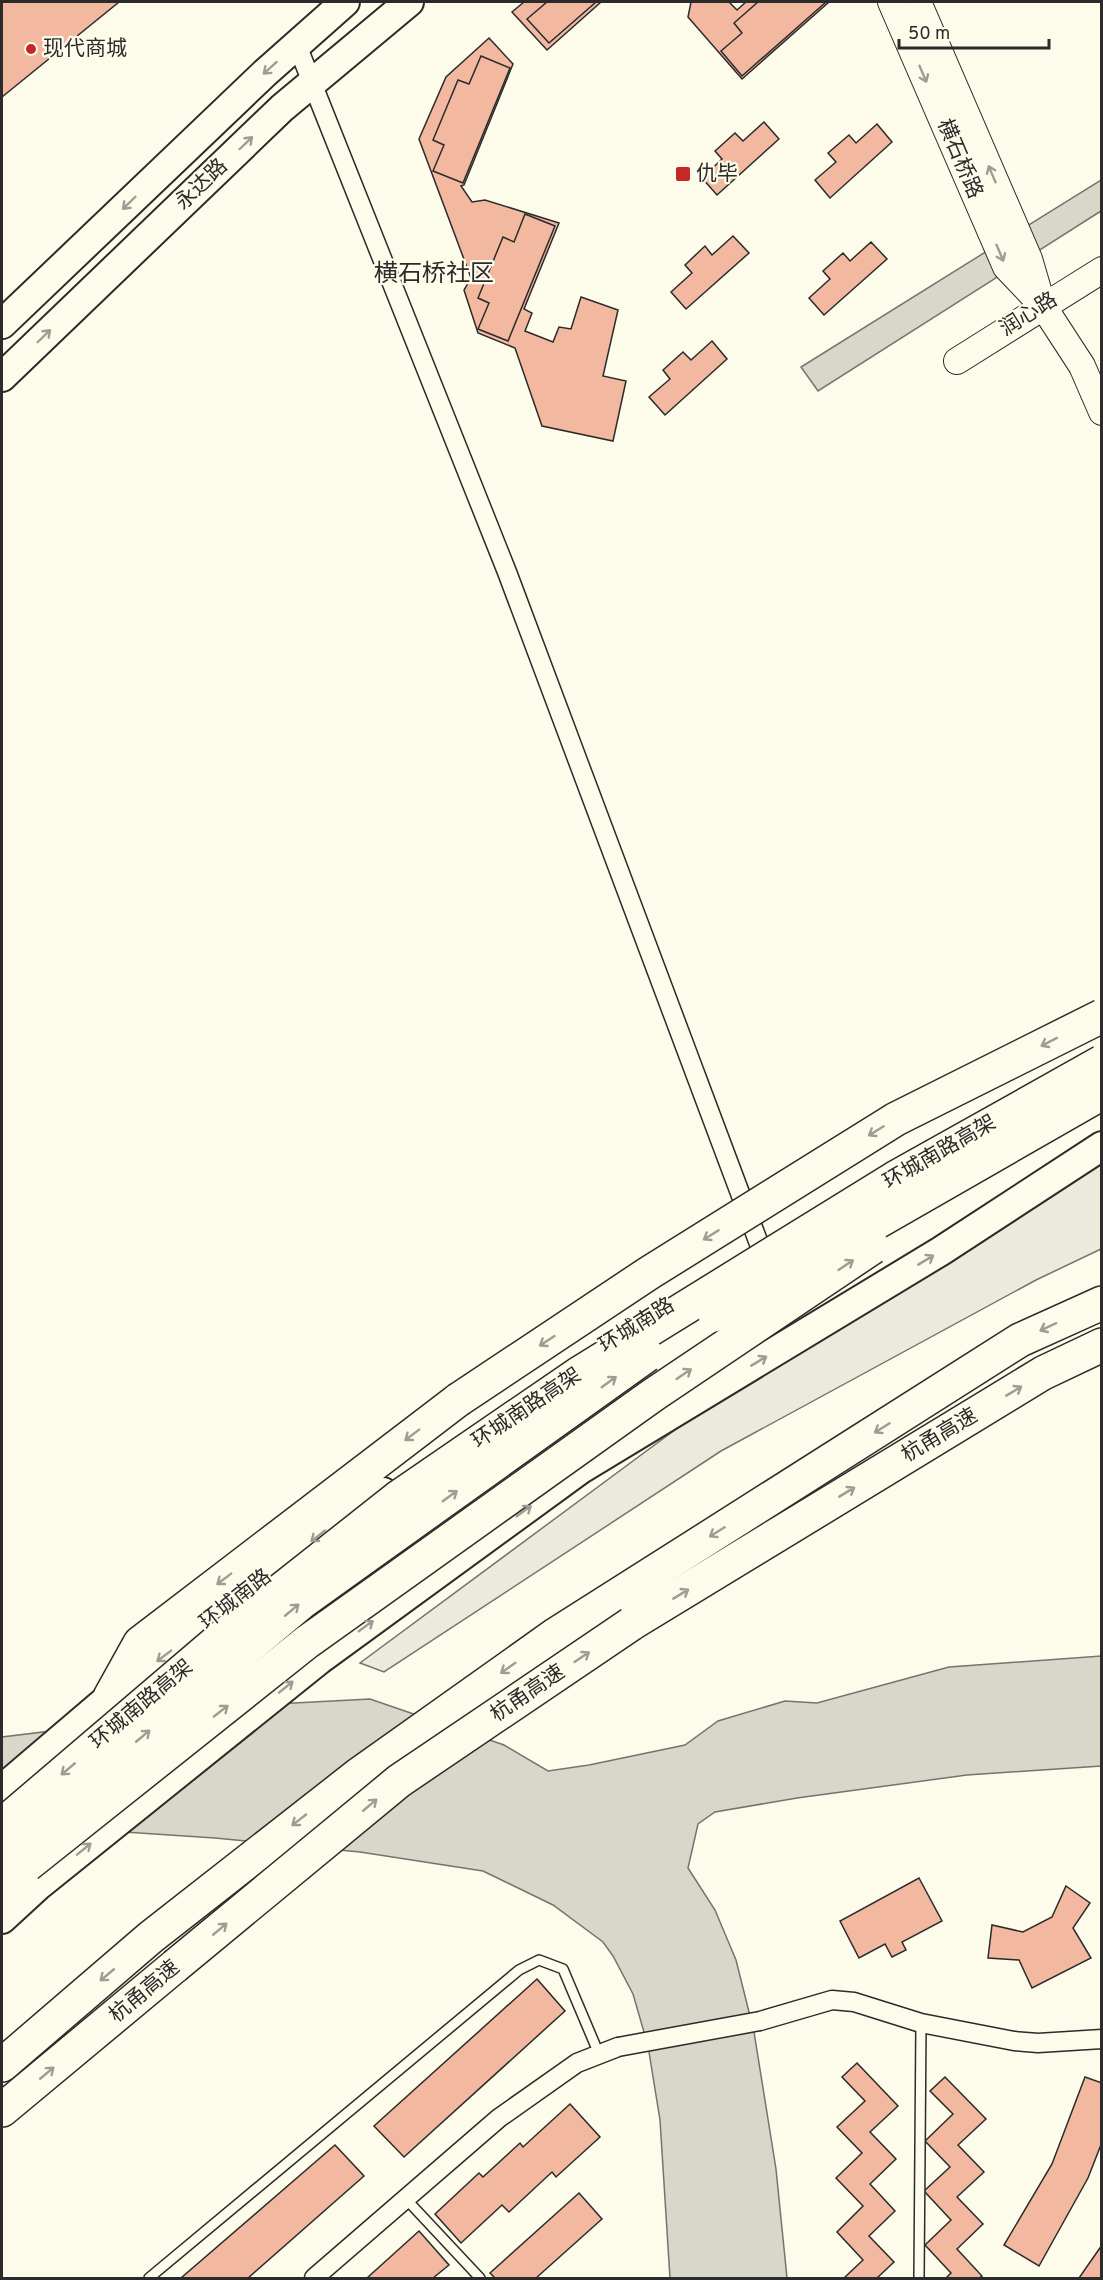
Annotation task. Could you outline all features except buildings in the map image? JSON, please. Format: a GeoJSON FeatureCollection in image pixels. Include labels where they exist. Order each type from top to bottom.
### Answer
{"type":"FeatureCollection","features":[{"type":"Feature","properties":{"kind":"highway"},"geometry":{"type":"LineString","coordinates":[[110,1697],[140,1643],[458,1400],[649,1273],[896,1119],[1101,1016]]}},
{"type":"Feature","properties":{"kind":"highway","name":"环城南路高架"},"geometry":{"type":"LineString","coordinates":[[2,1825],[234,1627],[400,1496],[588,1368],[896,1178],[1101,1062]]}},
{"type":"Feature","properties":{"kind":"highway","name":"环城南路高架"},"geometry":{"type":"LineString","coordinates":[[22,1868],[302,1602],[657,1348],[1101,1093]]}},
{"type":"Feature","properties":{"kind":"highway"},"geometry":{"type":"LineString","coordinates":[[2,1888],[22,1868],[308,1642],[652,1395],[884,1240],[1029,1150],[1101,1100]]}},
{"type":"Feature","properties":{"kind":"highway","name":"杭甬高速"},"geometry":{"type":"LineString","coordinates":[[2,2065],[152,1937],[358,1774],[555,1635],[1020,1340],[1101,1302]]}},
{"type":"Feature","properties":{"kind":"highway","name":"杭甬高速"},"geometry":{"type":"LineString","coordinates":[[2,2110],[399,1781],[631,1624],[1043,1373],[1101,1345]]}},
{"type":"Feature","properties":{"kind":"main road","name":"永达路"},"geometry":{"type":"LineString","coordinates":[[2,324],[345,2]]}},
{"type":"Feature","properties":{"kind":"main road","name":"永达路"},"geometry":{"type":"LineString","coordinates":[[2,376],[282,108],[409,2]]}},
{"type":"Feature","properties":{"kind":"main road","name":"横石桥路"},"geometry":{"type":"LineString","coordinates":[[891,2],[1006,267],[1043,306],[1082,366],[1101,412]]}},
{"type":"Feature","properties":{"kind":"main road","name":"横石桥路"},"geometry":{"type":"LineString","coordinates":[[918,2],[1029,259],[1043,306]]}},
{"type":"Feature","properties":{"kind":"main road","name":"润心路"},"geometry":{"type":"LineString","coordinates":[[957,361],[1101,270]]}},
{"type":"Feature","properties":{"kind":"main road","name":"环城南路"},"geometry":{"type":"LineString","coordinates":[[2,1789],[110,1697],[327,1529],[550,1382],[761,1248],[916,1154],[1101,1056]]}},
{"type":"Feature","properties":{"kind":"main road"},"geometry":{"type":"LineString","coordinates":[[2,1919],[22,1868],[319,1660],[581,1469],[941,1251],[1101,1146]]}},
{"type":"Feature","properties":{"kind":"street"},"geometry":{"type":"LineString","coordinates":[[297,45],[507,572],[795,1339]]}},
{"type":"Feature","properties":{"kind":"street"},"geometry":{"type":"LineString","coordinates":[[314,2278],[499,2118],[577,2063],[618,2047],[760,2021],[832,2000],[854,2002],[921,2023],[1038,2043],[1101,2039]]}},
{"type":"Feature","properties":{"kind":"lane"},"geometry":{"type":"LineString","coordinates":[[149,2278],[519,1970],[539,1960],[563,1969],[599,2054]]}},
{"type":"Feature","properties":{"kind":"lane"},"geometry":{"type":"LineString","coordinates":[[919,2278],[921,2023]]}},
{"type":"Feature","properties":{"kind":"lane"},"geometry":{"type":"LineString","coordinates":[[406,2199],[480,2278]]}},
{"type":"Feature","properties":{"kind":"shaded area"},"geometry":{"type":"Polygon","coordinates":[[[1101,180],[1101,211],[818,391],[801,367],[1101,180]]]}},
{"type":"Feature","properties":{"kind":"shaded area"},"geometry":{"type":"Polygon","coordinates":[[[1101,1163],[1101,1249],[1036,1280],[721,1451],[384,1672],[360,1663],[714,1401],[1101,1163]]]}},
{"type":"Feature","properties":{"kind":"shaded area"},"geometry":{"type":"Polygon","coordinates":[[[1101,1656],[1101,1766],[967,1775],[797,1798],[715,1812],[698,1824],[688,1868],[715,1910],[736,1960],[754,2032],[776,2169],[787,2278],[670,2278],[660,2120],[648,2046],[633,1994],[603,1942],[553,1905],[483,1871],[360,1852],[215,1838],[94,1830],[2,1844],[2,1737],[275,1704],[370,1699],[504,1745],[548,1771],[685,1745],[718,1721],[785,1701],[817,1703],[949,1667],[1101,1656]]]}},
{"type":"Feature","properties":{"kind":"place","name":"现代商城"},"geometry":{"type":"Point","coordinates":[31,49]}},
{"type":"Feature","properties":{"kind":"place","name":"仇毕"},"geometry":{"type":"Point","coordinates":[683,174]}},
{"type":"Feature","properties":{"kind":"district","name":"横石桥社区"},"geometry":{"type":"Point","coordinates":[434,275]}}]}
